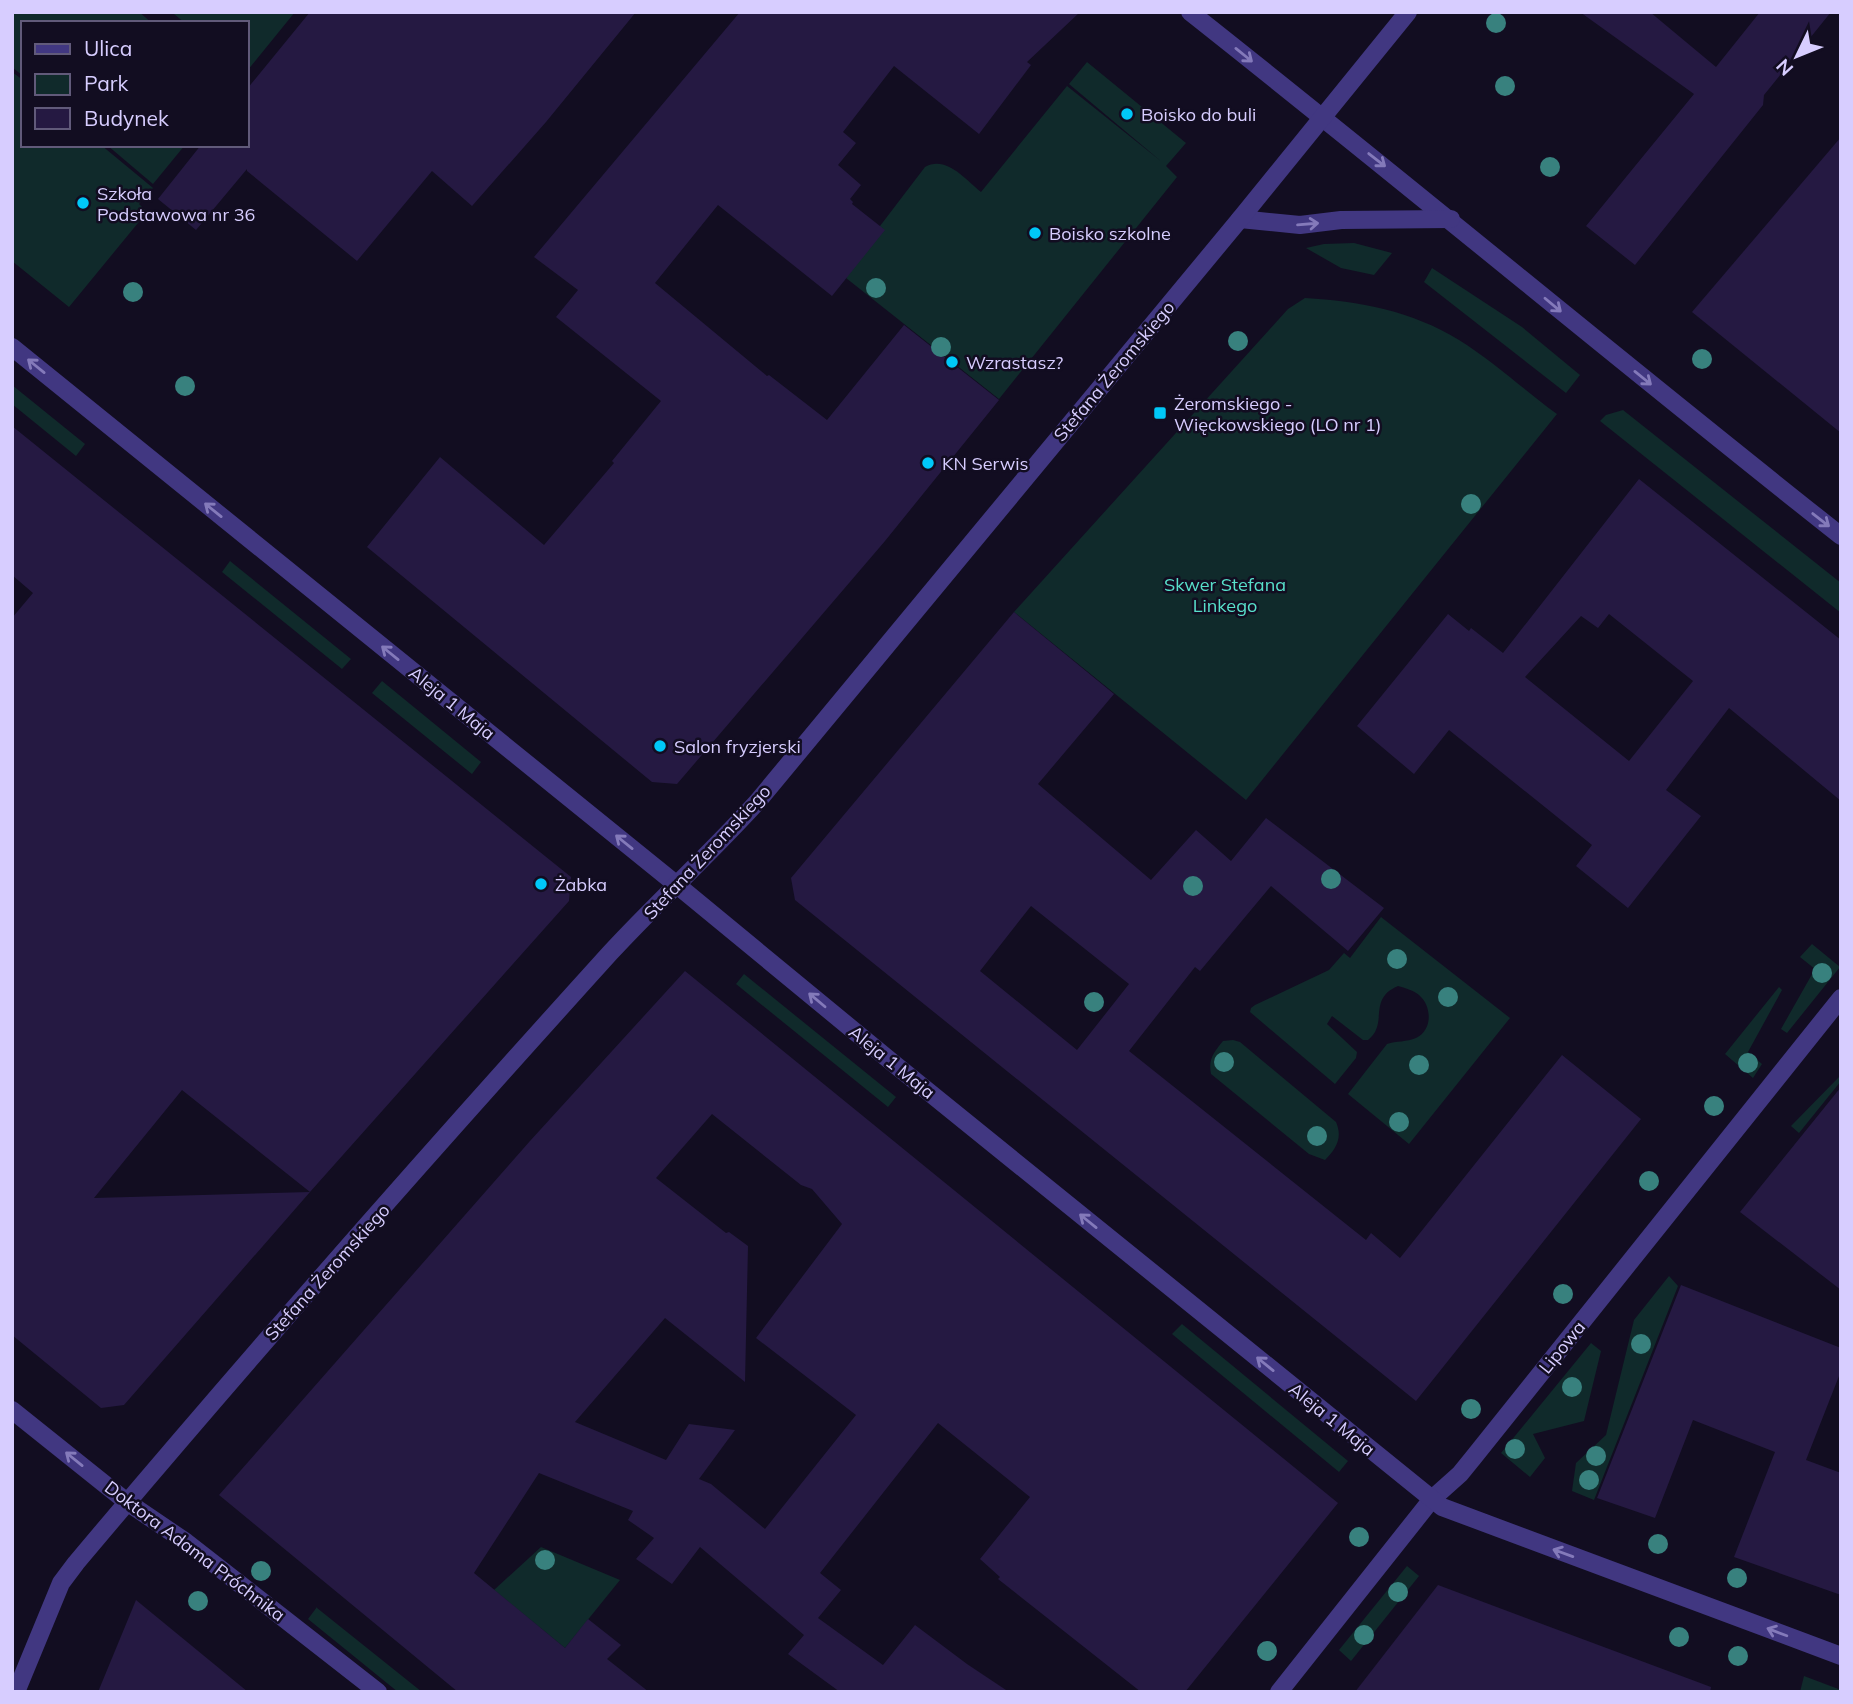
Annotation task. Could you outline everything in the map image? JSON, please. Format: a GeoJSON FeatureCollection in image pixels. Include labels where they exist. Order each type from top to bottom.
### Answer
{"type":"FeatureCollection","features":[{"type":"Feature","properties":{"kind":"street"},"geometry":{"type":"LineString","coordinates":[[1190,12],[1451,219],[1589,336],[1841,536]]}},
{"type":"Feature","properties":{"kind":"street","name":"Stefana Żeromskiego"},"geometry":{"type":"LineString","coordinates":[[16,1692],[61,1583],[127,1502],[612,951],[758,801],[1408,12]]}},
{"type":"Feature","properties":{"kind":"street"},"geometry":{"type":"LineString","coordinates":[[1240,219],[1300,225],[1341,220],[1451,219]]}},
{"type":"Feature","properties":{"kind":"street","name":"Aleja 1 Maja"},"geometry":{"type":"LineString","coordinates":[[12,347],[1432,1499],[1455,1513],[1841,1656]]}},
{"type":"Feature","properties":{"kind":"street","name":"Lipowa"},"geometry":{"type":"LineString","coordinates":[[1279,1692],[1432,1499],[1460,1474],[1473,1458],[1841,998]]}},
{"type":"Feature","properties":{"kind":"street","name":"Doktora Adama Próchnika"},"geometry":{"type":"LineString","coordinates":[[12,1410],[127,1502],[186,1542],[378,1692]]}},
{"type":"Feature","properties":{"kind":"green space"},"geometry":{"type":"Polygon","coordinates":[[[15,12],[139,12],[150,21],[21,21],[21,74],[12,67],[12,16],[15,12]]]}},
{"type":"Feature","properties":{"kind":"green space"},"geometry":{"type":"Polygon","coordinates":[[[295,12],[248,70],[248,21],[183,21],[174,14],[295,12]]]}},
{"type":"Feature","properties":{"kind":"green space","name":"Boisko szkolne"},"geometry":{"type":"Polygon","coordinates":[[[1087,62],[1186,143],[1166,166],[1177,177],[999,399],[846,278],[880,226],[925,167],[933,164],[948,166],[981,192],[1067,86],[1162,162],[1069,84],[1087,62]]]}},
{"type":"Feature","properties":{"kind":"green space","name":"Szkoła Podstawowa nr 36"},"geometry":{"type":"Polygon","coordinates":[[[12,72],[21,79],[21,147],[103,147],[153,188],[139,204],[147,212],[69,307],[12,261],[12,72]]]}},
{"type":"Feature","properties":{"kind":"green space"},"geometry":{"type":"Polygon","coordinates":[[[109,147],[183,147],[153,184],[109,147]]]}},
{"type":"Feature","properties":{"kind":"green space"},"geometry":{"type":"Polygon","coordinates":[[[1354,243],[1392,253],[1374,275],[1341,268],[1306,248],[1324,244],[1354,243]]]}},
{"type":"Feature","properties":{"kind":"green space"},"geometry":{"type":"Polygon","coordinates":[[[1432,268],[1522,327],[1580,375],[1566,393],[1424,282],[1432,268]]]}},
{"type":"Feature","properties":{"kind":"green space","name":"Skwer Stefana Linkego"},"geometry":{"type":"Polygon","coordinates":[[[1305,298],[1385,309],[1441,330],[1484,357],[1557,414],[1246,800],[1014,612],[1288,309],[1305,298]]]}},
{"type":"Feature","properties":{"kind":"green space"},"geometry":{"type":"Polygon","coordinates":[[[12,385],[85,444],[76,456],[12,404],[12,385]]]}},
{"type":"Feature","properties":{"kind":"green space"},"geometry":{"type":"Polygon","coordinates":[[[1623,410],[1841,583],[1841,613],[1600,421],[1606,415],[1623,410]]]}},
{"type":"Feature","properties":{"kind":"green space"},"geometry":{"type":"Polygon","coordinates":[[[230,561],[351,659],[342,669],[222,572],[230,561]]]}},
{"type":"Feature","properties":{"kind":"green space"},"geometry":{"type":"Polygon","coordinates":[[[382,681],[481,762],[472,774],[372,693],[382,681]]]}},
{"type":"Feature","properties":{"kind":"green space"},"geometry":{"type":"Polygon","coordinates":[[[1381,917],[1510,1018],[1409,1144],[1348,1094],[1387,1044],[1416,1038],[1422,1034],[1429,1018],[1426,1005],[1419,995],[1398,986],[1389,991],[1380,1005],[1374,1034],[1368,1040],[1363,1040],[1332,1016],[1327,1024],[1357,1052],[1356,1058],[1335,1084],[1250,1012],[1255,1005],[1329,970],[1344,953],[1350,958],[1381,917]]]}},
{"type":"Feature","properties":{"kind":"green space"},"geometry":{"type":"Polygon","coordinates":[[[1812,944],[1840,967],[1787,1033],[1781,1029],[1815,969],[1800,957],[1812,944]]]}},
{"type":"Feature","properties":{"kind":"green space"},"geometry":{"type":"Polygon","coordinates":[[[744,974],[896,1097],[888,1107],[736,984],[744,974]]]}},
{"type":"Feature","properties":{"kind":"green space"},"geometry":{"type":"Polygon","coordinates":[[[1779,987],[1782,990],[1748,1052],[1762,1064],[1753,1078],[1725,1054],[1779,987]]]}},
{"type":"Feature","properties":{"kind":"green space"},"geometry":{"type":"Polygon","coordinates":[[[1223,1041],[1240,1042],[1336,1122],[1339,1133],[1337,1143],[1325,1160],[1309,1154],[1211,1074],[1210,1064],[1214,1052],[1223,1041]]]}},
{"type":"Feature","properties":{"kind":"green space"},"geometry":{"type":"Polygon","coordinates":[[[1841,1075],[1841,1081],[1799,1133],[1791,1126],[1841,1075]]]}},
{"type":"Feature","properties":{"kind":"green space"},"geometry":{"type":"Polygon","coordinates":[[[1669,1276],[1678,1286],[1594,1500],[1572,1491],[1576,1463],[1606,1435],[1634,1320],[1669,1276]]]}},
{"type":"Feature","properties":{"kind":"green space"},"geometry":{"type":"Polygon","coordinates":[[[1182,1324],[1348,1461],[1339,1472],[1172,1334],[1182,1324]]]}},
{"type":"Feature","properties":{"kind":"green space"},"geometry":{"type":"Polygon","coordinates":[[[1591,1343],[1601,1351],[1584,1421],[1533,1434],[1545,1458],[1530,1477],[1501,1453],[1591,1343]]]}},
{"type":"Feature","properties":{"kind":"green space"},"geometry":{"type":"Polygon","coordinates":[[[541,1547],[620,1580],[565,1648],[494,1590],[541,1547]]]}},
{"type":"Feature","properties":{"kind":"green space"},"geometry":{"type":"Polygon","coordinates":[[[1407,1566],[1419,1576],[1351,1661],[1339,1650],[1407,1566]]]}},
{"type":"Feature","properties":{"kind":"green space"},"geometry":{"type":"Polygon","coordinates":[[[317,1607],[422,1692],[398,1692],[308,1619],[317,1607]]]}},
{"type":"Feature","properties":{"kind":"green space"},"geometry":{"type":"Polygon","coordinates":[[[1804,1676],[1841,1690],[1841,1692],[1800,1692],[1804,1676]]]}},
{"type":"Feature","properties":{"kind":"building"},"geometry":{"type":"Polygon","coordinates":[[[310,12],[636,12],[546,122],[472,206],[432,171],[357,261],[247,169],[196,230],[158,199],[199,147],[248,147],[248,88],[310,12]]]}},
{"type":"Feature","properties":{"kind":"building"},"geometry":{"type":"Polygon","coordinates":[[[740,12],[1080,12],[1027,62],[1031,65],[979,134],[894,66],[843,132],[856,143],[838,165],[861,185],[850,199],[852,204],[885,230],[832,296],[718,205],[655,283],[767,376],[827,420],[904,325],[999,400],[885,541],[677,784],[652,782],[367,547],[440,457],[544,545],[614,463],[612,461],[661,401],[556,317],[578,290],[534,257],[740,12]]]}},
{"type":"Feature","properties":{"kind":"building"},"geometry":{"type":"Polygon","coordinates":[[[1580,12],[1650,12],[1716,67],[1760,12],[1831,12],[1764,95],[1763,105],[1635,265],[1586,226],[1694,94],[1580,12]]]}},
{"type":"Feature","properties":{"kind":"building"},"geometry":{"type":"Polygon","coordinates":[[[1841,137],[1841,433],[1692,312],[1841,137]]]}},
{"type":"Feature","properties":{"kind":"building"},"geometry":{"type":"Polygon","coordinates":[[[12,426],[571,877],[569,901],[124,1405],[101,1408],[12,1335],[12,618],[33,593],[12,575],[12,426]],[[182,1090],[94,1198],[310,1192],[182,1090]]]}},
{"type":"Feature","properties":{"kind":"building"},"geometry":{"type":"Polygon","coordinates":[[[1639,479],[1841,640],[1841,801],[1729,708],[1666,790],[1701,816],[1628,908],[1576,866],[1592,845],[1449,730],[1414,774],[1357,726],[1448,614],[1503,653],[1639,479]],[[1609,614],[1598,628],[1581,616],[1525,677],[1629,761],[1693,681],[1609,614]]]}},
{"type":"Feature","properties":{"kind":"building"},"geometry":{"type":"Polygon","coordinates":[[[1014,612],[1114,694],[1038,784],[1151,880],[1196,830],[1231,861],[1266,818],[1384,908],[1348,951],[1271,886],[1200,971],[1195,967],[1129,1051],[1366,1240],[1371,1233],[1400,1258],[1562,1055],[1641,1119],[1416,1401],[795,900],[791,878],[1014,612]],[[1031,906],[980,971],[1077,1050],[1129,984],[1031,906]]]}},
{"type":"Feature","properties":{"kind":"building"},"geometry":{"type":"Polygon","coordinates":[[[685,971],[1338,1503],[1185,1692],[1141,1692],[998,1579],[1000,1577],[980,1559],[1030,1497],[938,1423],[820,1573],[841,1590],[818,1618],[883,1665],[915,1625],[1009,1692],[840,1692],[788,1654],[804,1635],[700,1547],[672,1584],[636,1559],[654,1538],[628,1520],[633,1511],[539,1473],[474,1573],[565,1648],[588,1619],[621,1645],[607,1659],[649,1692],[458,1692],[219,1495],[530,1141],[685,971]],[[712,1114],[656,1178],[726,1233],[729,1232],[748,1246],[745,1382],[665,1318],[575,1422],[666,1460],[689,1424],[735,1430],[699,1479],[711,1484],[765,1529],[856,1415],[756,1338],[842,1224],[812,1189],[801,1185],[712,1114]]]}},
{"type":"Feature","properties":{"kind":"building"},"geometry":{"type":"Polygon","coordinates":[[[1841,1087],[1841,1290],[1740,1212],[1841,1087]]]}},
{"type":"Feature","properties":{"kind":"building"},"geometry":{"type":"Polygon","coordinates":[[[1681,1285],[1841,1348],[1841,1371],[1806,1460],[1841,1473],[1841,1595],[1734,1557],[1775,1452],[1693,1420],[1655,1518],[1597,1498],[1681,1285]]]}},
{"type":"Feature","properties":{"kind":"building"},"geometry":{"type":"Polygon","coordinates":[[[1438,1585],[1711,1687],[1710,1692],[1355,1692],[1438,1585]]]}},
{"type":"Feature","properties":{"kind":"building"},"geometry":{"type":"Polygon","coordinates":[[[136,1600],[248,1692],[98,1692],[136,1600]]]}},
{"type":"Feature","properties":{"kind":"place","name":"Boisko do buli"},"geometry":{"type":"Point","coordinates":[1127,114]}},
{"type":"Feature","properties":{"kind":"place","name":"Szkoła Podstawowa nr 36"},"geometry":{"type":"Point","coordinates":[83,203]}},
{"type":"Feature","properties":{"kind":"place","name":"Boisko szkolne"},"geometry":{"type":"Point","coordinates":[1035,233]}},
{"type":"Feature","properties":{"kind":"place","name":"Wzrastasz?"},"geometry":{"type":"Point","coordinates":[952,362]}},
{"type":"Feature","properties":{"kind":"place","name":"Żeromskiego - Więckowskiego (LO nr 1)"},"geometry":{"type":"Point","coordinates":[1160,413]}},
{"type":"Feature","properties":{"kind":"place","name":"KN Serwis"},"geometry":{"type":"Point","coordinates":[928,463]}},
{"type":"Feature","properties":{"kind":"place","name":"Salon fryzjerski"},"geometry":{"type":"Point","coordinates":[660,746]}},
{"type":"Feature","properties":{"kind":"place","name":"Żabka"},"geometry":{"type":"Point","coordinates":[541,884]}}]}
